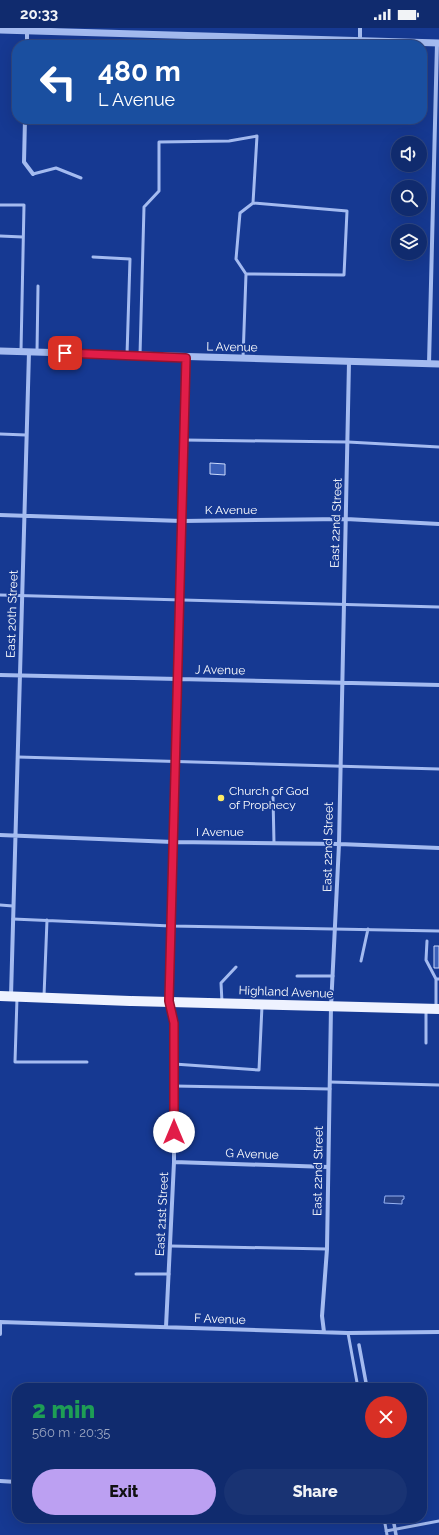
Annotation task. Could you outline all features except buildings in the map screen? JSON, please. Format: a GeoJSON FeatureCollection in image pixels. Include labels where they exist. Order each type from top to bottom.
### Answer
{"type":"FeatureCollection","features":[{"type":"Feature","properties":{"kind":"main road","name":"Highland Avenue"},"geometry":{"type":"LineString","coordinates":[[0,996],[222,1004],[434,1009]]}},
{"type":"Feature","properties":{"kind":"street"},"geometry":{"type":"LineString","coordinates":[[360,28],[360,40]]}},
{"type":"Feature","properties":{"kind":"street"},"geometry":{"type":"LineString","coordinates":[[0,30],[27,31],[38,29],[333,40]]}},
{"type":"Feature","properties":{"kind":"street"},"geometry":{"type":"LineString","coordinates":[[27,31],[27,40]]}},
{"type":"Feature","properties":{"kind":"street"},"geometry":{"type":"LineString","coordinates":[[427,43],[438,43],[429,364]]}},
{"type":"Feature","properties":{"kind":"street"},"geometry":{"type":"LineString","coordinates":[[25,124],[24,162],[33,174]]}},
{"type":"Feature","properties":{"kind":"street","name":"L Avenue"},"geometry":{"type":"LineString","coordinates":[[0,351],[140,355],[186,358],[243,358],[439,364]]}},
{"type":"Feature","properties":{"kind":"street","name":"East 20th Street"},"geometry":{"type":"LineString","coordinates":[[14,997],[12,919],[23,597],[26,435],[33,352]]}},
{"type":"Feature","properties":{"kind":"street","name":"East 21st Street"},"geometry":{"type":"LineString","coordinates":[[166,1327],[174,1162],[174,1023],[169,1001],[186,358]]}},
{"type":"Feature","properties":{"kind":"street","name":"East 22nd Street"},"geometry":{"type":"LineString","coordinates":[[324,1332],[322,1316],[326,1249],[331,1007],[339,844],[341,682],[349,362]]}},
{"type":"Feature","properties":{"kind":"street","name":"K Avenue"},"geometry":{"type":"LineString","coordinates":[[0,515],[182,521],[346,520],[439,524]]}},
{"type":"Feature","properties":{"kind":"street","name":"J Avenue"},"geometry":{"type":"LineString","coordinates":[[0,675],[439,685]]}},
{"type":"Feature","properties":{"kind":"street","name":"I Avenue"},"geometry":{"type":"LineString","coordinates":[[0,835],[173,842],[274,842],[439,848]]}},
{"type":"Feature","properties":{"kind":"street","name":"G Avenue"},"geometry":{"type":"LineString","coordinates":[[174,1162],[328,1167]]}},
{"type":"Feature","properties":{"kind":"street"},"geometry":{"type":"LineString","coordinates":[[0,1322],[0,1334]]}},
{"type":"Feature","properties":{"kind":"street","name":"F Avenue"},"geometry":{"type":"LineString","coordinates":[[0,1322],[324,1332],[439,1332]]}},
{"type":"Feature","properties":{"kind":"street"},"geometry":{"type":"LineString","coordinates":[[359,1345],[366,1383]]}},
{"type":"Feature","properties":{"kind":"street"},"geometry":{"type":"LineString","coordinates":[[0,1481],[12,1482]]}},
{"type":"Feature","properties":{"kind":"street"},"geometry":{"type":"LineString","coordinates":[[394,1523],[396,1535]]}},
{"type":"Feature","properties":{"kind":"lane"},"geometry":{"type":"LineString","coordinates":[[140,355],[144,207],[159,191],[159,142],[229,141],[257,136],[253,203]]}},
{"type":"Feature","properties":{"kind":"lane"},"geometry":{"type":"LineString","coordinates":[[33,174],[56,168],[81,178]]}},
{"type":"Feature","properties":{"kind":"lane"},"geometry":{"type":"LineString","coordinates":[[243,358],[246,274],[236,259],[240,213],[253,203],[348,211],[344,275],[246,274]]}},
{"type":"Feature","properties":{"kind":"lane"},"geometry":{"type":"LineString","coordinates":[[0,206],[24,205],[21,351]]}},
{"type":"Feature","properties":{"kind":"lane"},"geometry":{"type":"LineString","coordinates":[[0,236],[23,237]]}},
{"type":"Feature","properties":{"kind":"lane"},"geometry":{"type":"LineString","coordinates":[[93,257],[130,259],[127,355]]}},
{"type":"Feature","properties":{"kind":"lane"},"geometry":{"type":"LineString","coordinates":[[33,352],[38,286]]}},
{"type":"Feature","properties":{"kind":"lane"},"geometry":{"type":"LineString","coordinates":[[0,434],[26,435]]}},
{"type":"Feature","properties":{"kind":"lane"},"geometry":{"type":"LineString","coordinates":[[184,440],[348,442],[439,447]]}},
{"type":"Feature","properties":{"kind":"lane"},"geometry":{"type":"LineString","coordinates":[[0,596],[439,607]]}},
{"type":"Feature","properties":{"kind":"lane"},"geometry":{"type":"LineString","coordinates":[[18,757],[439,769]]}},
{"type":"Feature","properties":{"kind":"lane"},"geometry":{"type":"LineString","coordinates":[[273,797],[274,842]]}},
{"type":"Feature","properties":{"kind":"lane"},"geometry":{"type":"LineString","coordinates":[[0,905],[13,906]]}},
{"type":"Feature","properties":{"kind":"lane"},"geometry":{"type":"LineString","coordinates":[[12,919],[171,926],[439,931]]}},
{"type":"Feature","properties":{"kind":"lane"},"geometry":{"type":"LineString","coordinates":[[44,998],[47,920]]}},
{"type":"Feature","properties":{"kind":"lane"},"geometry":{"type":"LineString","coordinates":[[361,961],[368,929]]}},
{"type":"Feature","properties":{"kind":"lane"},"geometry":{"type":"LineString","coordinates":[[426,1043],[434,1009],[438,979],[426,960],[427,941]]}},
{"type":"Feature","properties":{"kind":"lane"},"geometry":{"type":"LineString","coordinates":[[222,1004],[221,983],[236,967]]}},
{"type":"Feature","properties":{"kind":"lane"},"geometry":{"type":"LineString","coordinates":[[297,976],[333,976]]}},
{"type":"Feature","properties":{"kind":"lane"},"geometry":{"type":"LineString","coordinates":[[14,997],[15,1062],[86,1062]]}},
{"type":"Feature","properties":{"kind":"lane"},"geometry":{"type":"LineString","coordinates":[[174,1064],[259,1070],[262,1005]]}},
{"type":"Feature","properties":{"kind":"lane"},"geometry":{"type":"LineString","coordinates":[[330,1082],[439,1085]]}},
{"type":"Feature","properties":{"kind":"lane"},"geometry":{"type":"LineString","coordinates":[[174,1086],[330,1089]]}},
{"type":"Feature","properties":{"kind":"lane"},"geometry":{"type":"LineString","coordinates":[[171,1246],[326,1249]]}},
{"type":"Feature","properties":{"kind":"lane"},"geometry":{"type":"LineString","coordinates":[[136,1274],[169,1274]]}},
{"type":"Feature","properties":{"kind":"lane"},"geometry":{"type":"LineString","coordinates":[[348,1332],[357,1383]]}},
{"type":"Feature","properties":{"kind":"lane"},"geometry":{"type":"LineString","coordinates":[[386,1531],[439,1521]]}},
{"type":"Feature","properties":{"kind":"lane"},"geometry":{"type":"LineString","coordinates":[[385,1523],[387,1535]]}},
{"type":"Feature","properties":{"kind":"water"},"geometry":{"type":"Polygon","coordinates":[[[385,1196],[404,1196],[404,1199],[402,1200],[402,1204],[384,1203],[385,1196]]]}},
{"type":"Feature","properties":{"kind":"place","name":"Church of God of Prophecy"},"geometry":{"type":"Point","coordinates":[221,798]}},
{"type":"Feature","properties":{"kind":"route"},"geometry":{"type":"LineString","coordinates":[[65,353],[186,358],[169,1001],[174,1023],[174,1132]]}}]}
